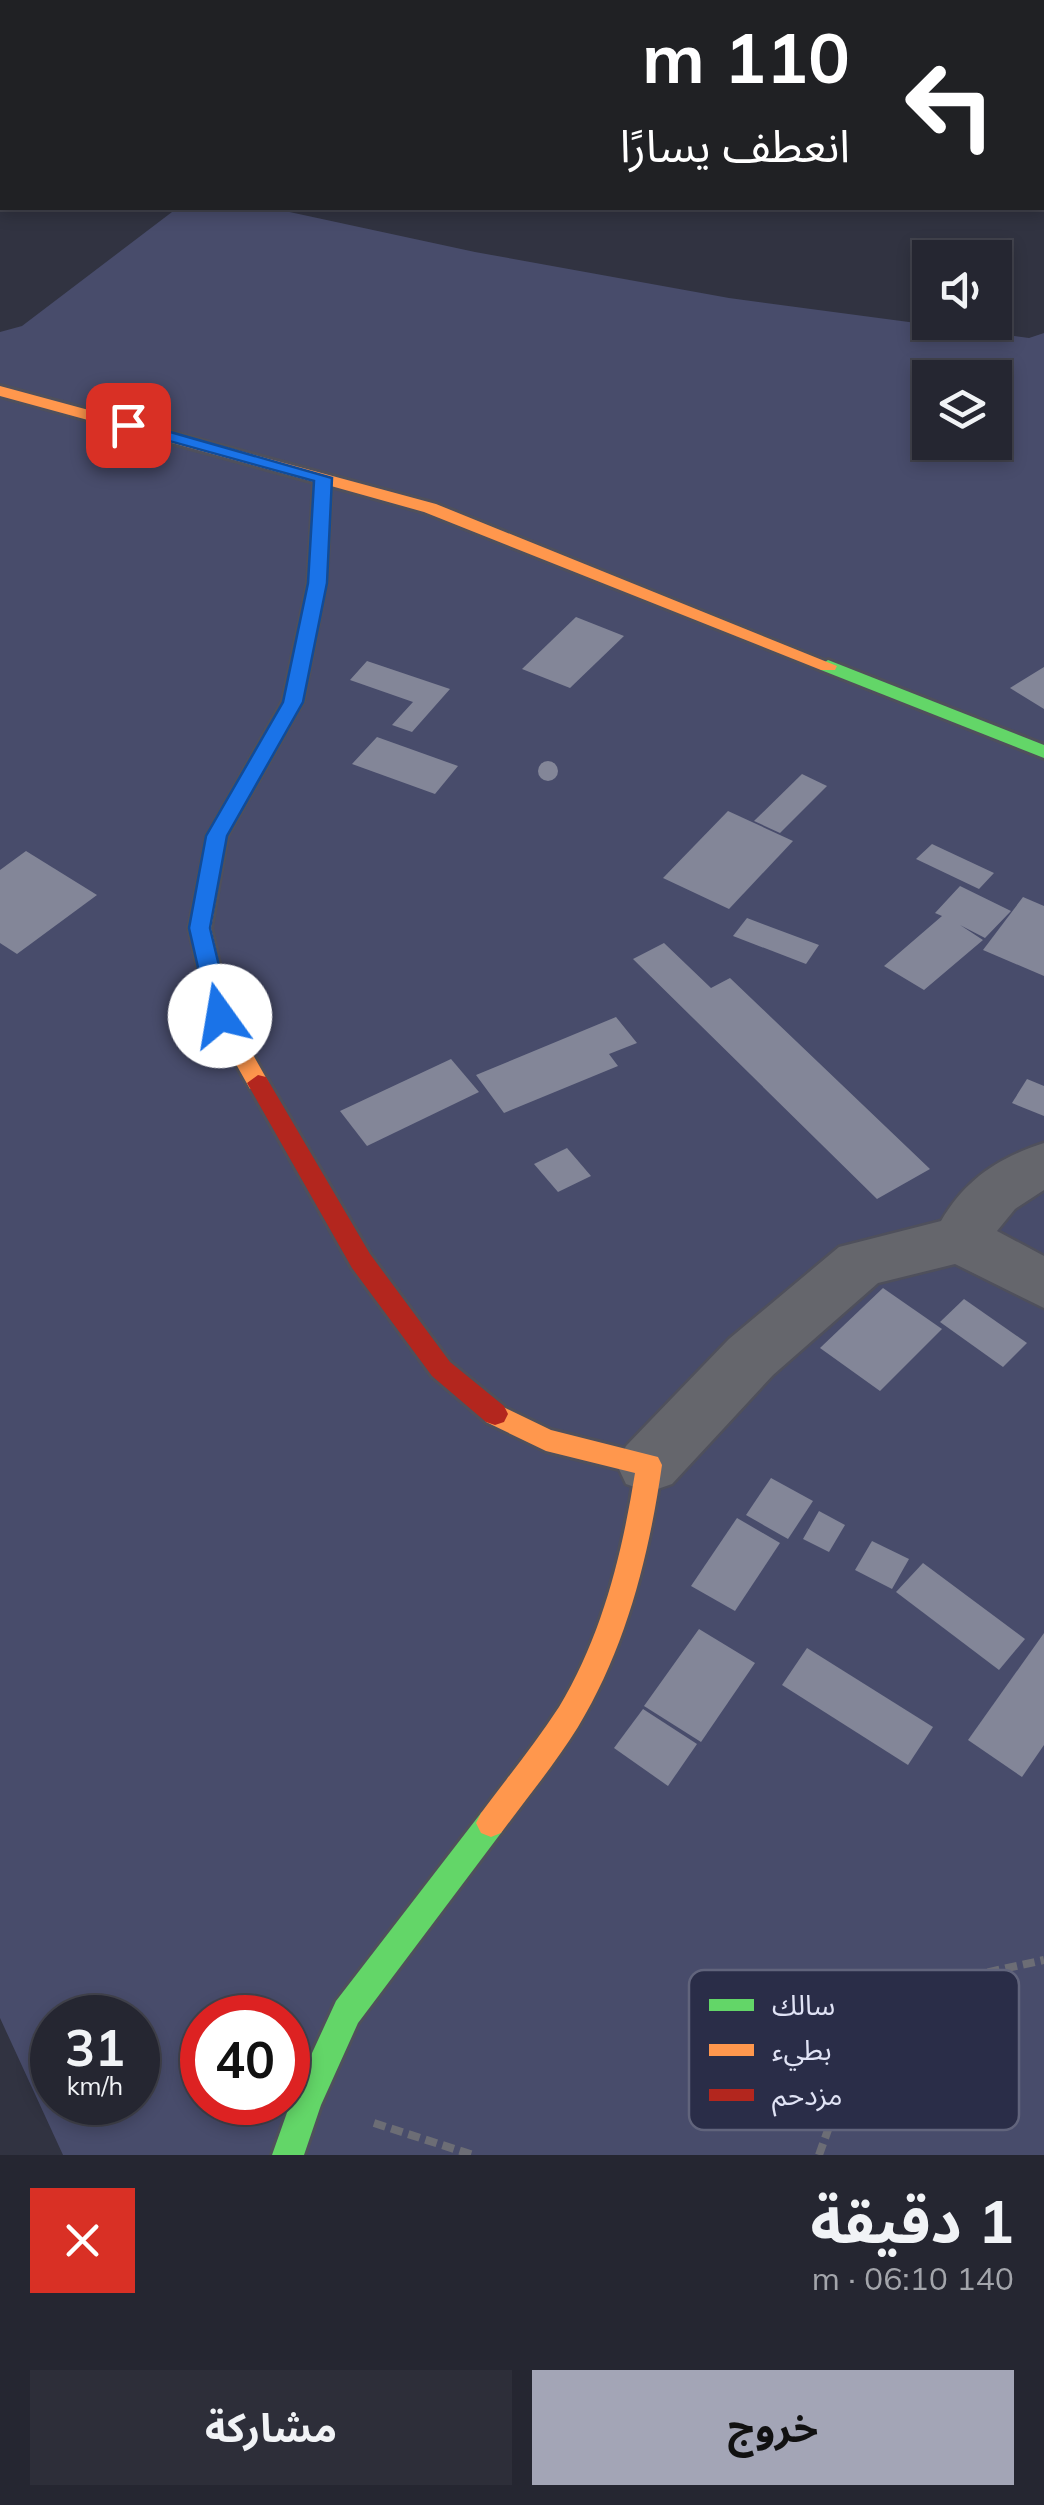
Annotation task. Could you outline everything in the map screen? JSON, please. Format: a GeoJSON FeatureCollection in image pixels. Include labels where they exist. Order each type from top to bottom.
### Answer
{"type":"FeatureCollection","features":[{"type":"Feature","properties":{"kind":"street"},"geometry":{"type":"LineString","coordinates":[[0,392],[430,508],[1044,752]]}},
{"type":"Feature","properties":{"kind":"street"},"geometry":{"type":"LineString","coordinates":[[323,478],[318,583],[293,702],[216,836],[200,928],[220,1016],[361,1261],[442,1369],[498,1416],[546,1440],[649,1465]]}},
{"type":"Feature","properties":{"kind":"street"},"geometry":{"type":"LineString","coordinates":[[962,1238],[977,1210],[1002,1185],[1044,1165]]}},
{"type":"Feature","properties":{"kind":"street"},"geometry":{"type":"LineString","coordinates":[[310,2092],[347,2012],[461,1865],[578,1700],[616,1619],[640,1522],[649,1465],[751,1357],[860,1264],[962,1238],[1044,1284]]}},
{"type":"Feature","properties":{"kind":"street"},"geometry":{"type":"LineString","coordinates":[[288,2155],[298,2125]]}},
{"type":"Feature","properties":{"kind":"path"},"geometry":{"type":"LineString","coordinates":[[998,1970],[1044,1960]]}},
{"type":"Feature","properties":{"kind":"path"},"geometry":{"type":"LineString","coordinates":[[310,2102],[472,2155]]}},
{"type":"Feature","properties":{"kind":"path"},"geometry":{"type":"LineString","coordinates":[[818,2155],[827,2130]]}},
{"type":"Feature","properties":{"kind":"shaded area"},"geometry":{"type":"Polygon","coordinates":[[[171,210],[280,210],[475,252],[729,298],[912,322],[912,340],[1012,340],[1012,336],[1029,338],[1044,333],[1044,2155],[63,2155],[49,2125],[160,2125],[160,1995],[30,1995],[30,2083],[0,2018],[0,332],[22,326],[171,210]]]}},
{"type":"Feature","properties":{"kind":"building"},"geometry":{"type":"Polygon","coordinates":[[[576,617],[624,636],[570,688],[522,669],[576,617]]]}},
{"type":"Feature","properties":{"kind":"building"},"geometry":{"type":"Polygon","coordinates":[[[367,661],[450,689],[412,732],[392,725],[413,702],[350,680],[367,661]]]}},
{"type":"Feature","properties":{"kind":"building"},"geometry":{"type":"Polygon","coordinates":[[[1044,667],[1044,709],[1010,688],[1044,667]]]}},
{"type":"Feature","properties":{"kind":"building"},"geometry":{"type":"Polygon","coordinates":[[[377,737],[458,766],[435,794],[352,764],[377,737]]]}},
{"type":"Feature","properties":{"kind":"building"},"geometry":{"type":"Polygon","coordinates":[[[548,761],[558,771],[548,781],[538,771],[548,761]]]}},
{"type":"Feature","properties":{"kind":"building"},"geometry":{"type":"Polygon","coordinates":[[[802,774],[827,786],[780,833],[754,821],[802,774]]]}},
{"type":"Feature","properties":{"kind":"building"},"geometry":{"type":"Polygon","coordinates":[[[728,811],[793,841],[729,909],[663,878],[728,811]]]}},
{"type":"Feature","properties":{"kind":"building"},"geometry":{"type":"Polygon","coordinates":[[[932,844],[994,873],[979,889],[916,859],[932,844]]]}},
{"type":"Feature","properties":{"kind":"building"},"geometry":{"type":"Polygon","coordinates":[[[26,851],[97,895],[17,954],[0,943],[0,870],[26,851]]]}},
{"type":"Feature","properties":{"kind":"building"},"geometry":{"type":"Polygon","coordinates":[[[960,886],[1011,911],[985,938],[960,925],[983,940],[924,990],[884,966],[942,916],[935,913],[960,886]]]}},
{"type":"Feature","properties":{"kind":"building"},"geometry":{"type":"Polygon","coordinates":[[[1023,897],[1044,906],[1044,976],[983,950],[1023,897]]]}},
{"type":"Feature","properties":{"kind":"building"},"geometry":{"type":"Polygon","coordinates":[[[747,918],[819,945],[806,964],[733,936],[747,918]]]}},
{"type":"Feature","properties":{"kind":"building"},"geometry":{"type":"Polygon","coordinates":[[[664,943],[711,988],[730,978],[930,1169],[877,1199],[633,959],[664,943]]]}},
{"type":"Feature","properties":{"kind":"building"},"geometry":{"type":"Polygon","coordinates":[[[616,1017],[637,1043],[609,1054],[618,1066],[504,1113],[476,1075],[616,1017]]]}},
{"type":"Feature","properties":{"kind":"building"},"geometry":{"type":"Polygon","coordinates":[[[451,1059],[479,1092],[367,1146],[340,1111],[451,1059]]]}},
{"type":"Feature","properties":{"kind":"building"},"geometry":{"type":"Polygon","coordinates":[[[1027,1079],[1044,1086],[1044,1116],[1012,1103],[1027,1079]]]}},
{"type":"Feature","properties":{"kind":"building"},"geometry":{"type":"Polygon","coordinates":[[[567,1148],[591,1176],[558,1192],[534,1164],[567,1148]]]}},
{"type":"Feature","properties":{"kind":"building"},"geometry":{"type":"Polygon","coordinates":[[[883,1288],[942,1329],[880,1391],[820,1348],[883,1288]]]}},
{"type":"Feature","properties":{"kind":"building"},"geometry":{"type":"Polygon","coordinates":[[[964,1299],[1027,1343],[1003,1367],[940,1322],[964,1299]]]}},
{"type":"Feature","properties":{"kind":"building"},"geometry":{"type":"Polygon","coordinates":[[[771,1478],[813,1501],[788,1539],[746,1515],[771,1478]]]}},
{"type":"Feature","properties":{"kind":"building"},"geometry":{"type":"Polygon","coordinates":[[[819,1511],[845,1525],[829,1552],[803,1539],[819,1511]]]}},
{"type":"Feature","properties":{"kind":"building"},"geometry":{"type":"Polygon","coordinates":[[[737,1518],[780,1543],[735,1611],[691,1586],[737,1518]]]}},
{"type":"Feature","properties":{"kind":"building"},"geometry":{"type":"Polygon","coordinates":[[[872,1541],[909,1559],[892,1589],[855,1570],[872,1541]]]}},
{"type":"Feature","properties":{"kind":"building"},"geometry":{"type":"Polygon","coordinates":[[[923,1563],[1025,1639],[999,1670],[896,1592],[923,1563]]]}},
{"type":"Feature","properties":{"kind":"building"},"geometry":{"type":"Polygon","coordinates":[[[699,1629],[755,1663],[701,1742],[644,1706],[699,1629]]]}},
{"type":"Feature","properties":{"kind":"building"},"geometry":{"type":"Polygon","coordinates":[[[1044,1633],[1044,1745],[1022,1777],[968,1740],[1044,1633]]]}},
{"type":"Feature","properties":{"kind":"building"},"geometry":{"type":"Polygon","coordinates":[[[807,1648],[933,1727],[908,1765],[782,1685],[807,1648]]]}},
{"type":"Feature","properties":{"kind":"building"},"geometry":{"type":"Polygon","coordinates":[[[643,1709],[697,1744],[668,1786],[614,1748],[643,1709]]]}},
{"type":"Feature","properties":{"kind":"traffic: fast"},"geometry":{"type":"LineString","coordinates":[[828,666],[1044,752]]}},
{"type":"Feature","properties":{"kind":"traffic: fast"},"geometry":{"type":"LineString","coordinates":[[288,2155],[306,2101],[347,2012],[491,1823]]}},
{"type":"Feature","properties":{"kind":"traffic: slow"},"geometry":{"type":"LineString","coordinates":[[0,391],[430,508],[828,666]]}},
{"type":"Feature","properties":{"kind":"traffic: slow"},"geometry":{"type":"LineString","coordinates":[[258,1083],[220,1016],[200,928],[217,836],[293,701],[317,583],[323,478]]}},
{"type":"Feature","properties":{"kind":"traffic: slow"},"geometry":{"type":"LineString","coordinates":[[491,1823],[560,1730],[593,1670],[624,1585],[649,1465],[546,1440],[495,1414]]}},
{"type":"Feature","properties":{"kind":"traffic: jam"},"geometry":{"type":"LineString","coordinates":[[258,1083],[361,1261],[441,1369],[495,1414]]}},
{"type":"Feature","properties":{"kind":"route"},"geometry":{"type":"LineString","coordinates":[[128,425],[323,478],[318,583],[293,702],[216,836],[200,928],[220,1016]]}}]}
